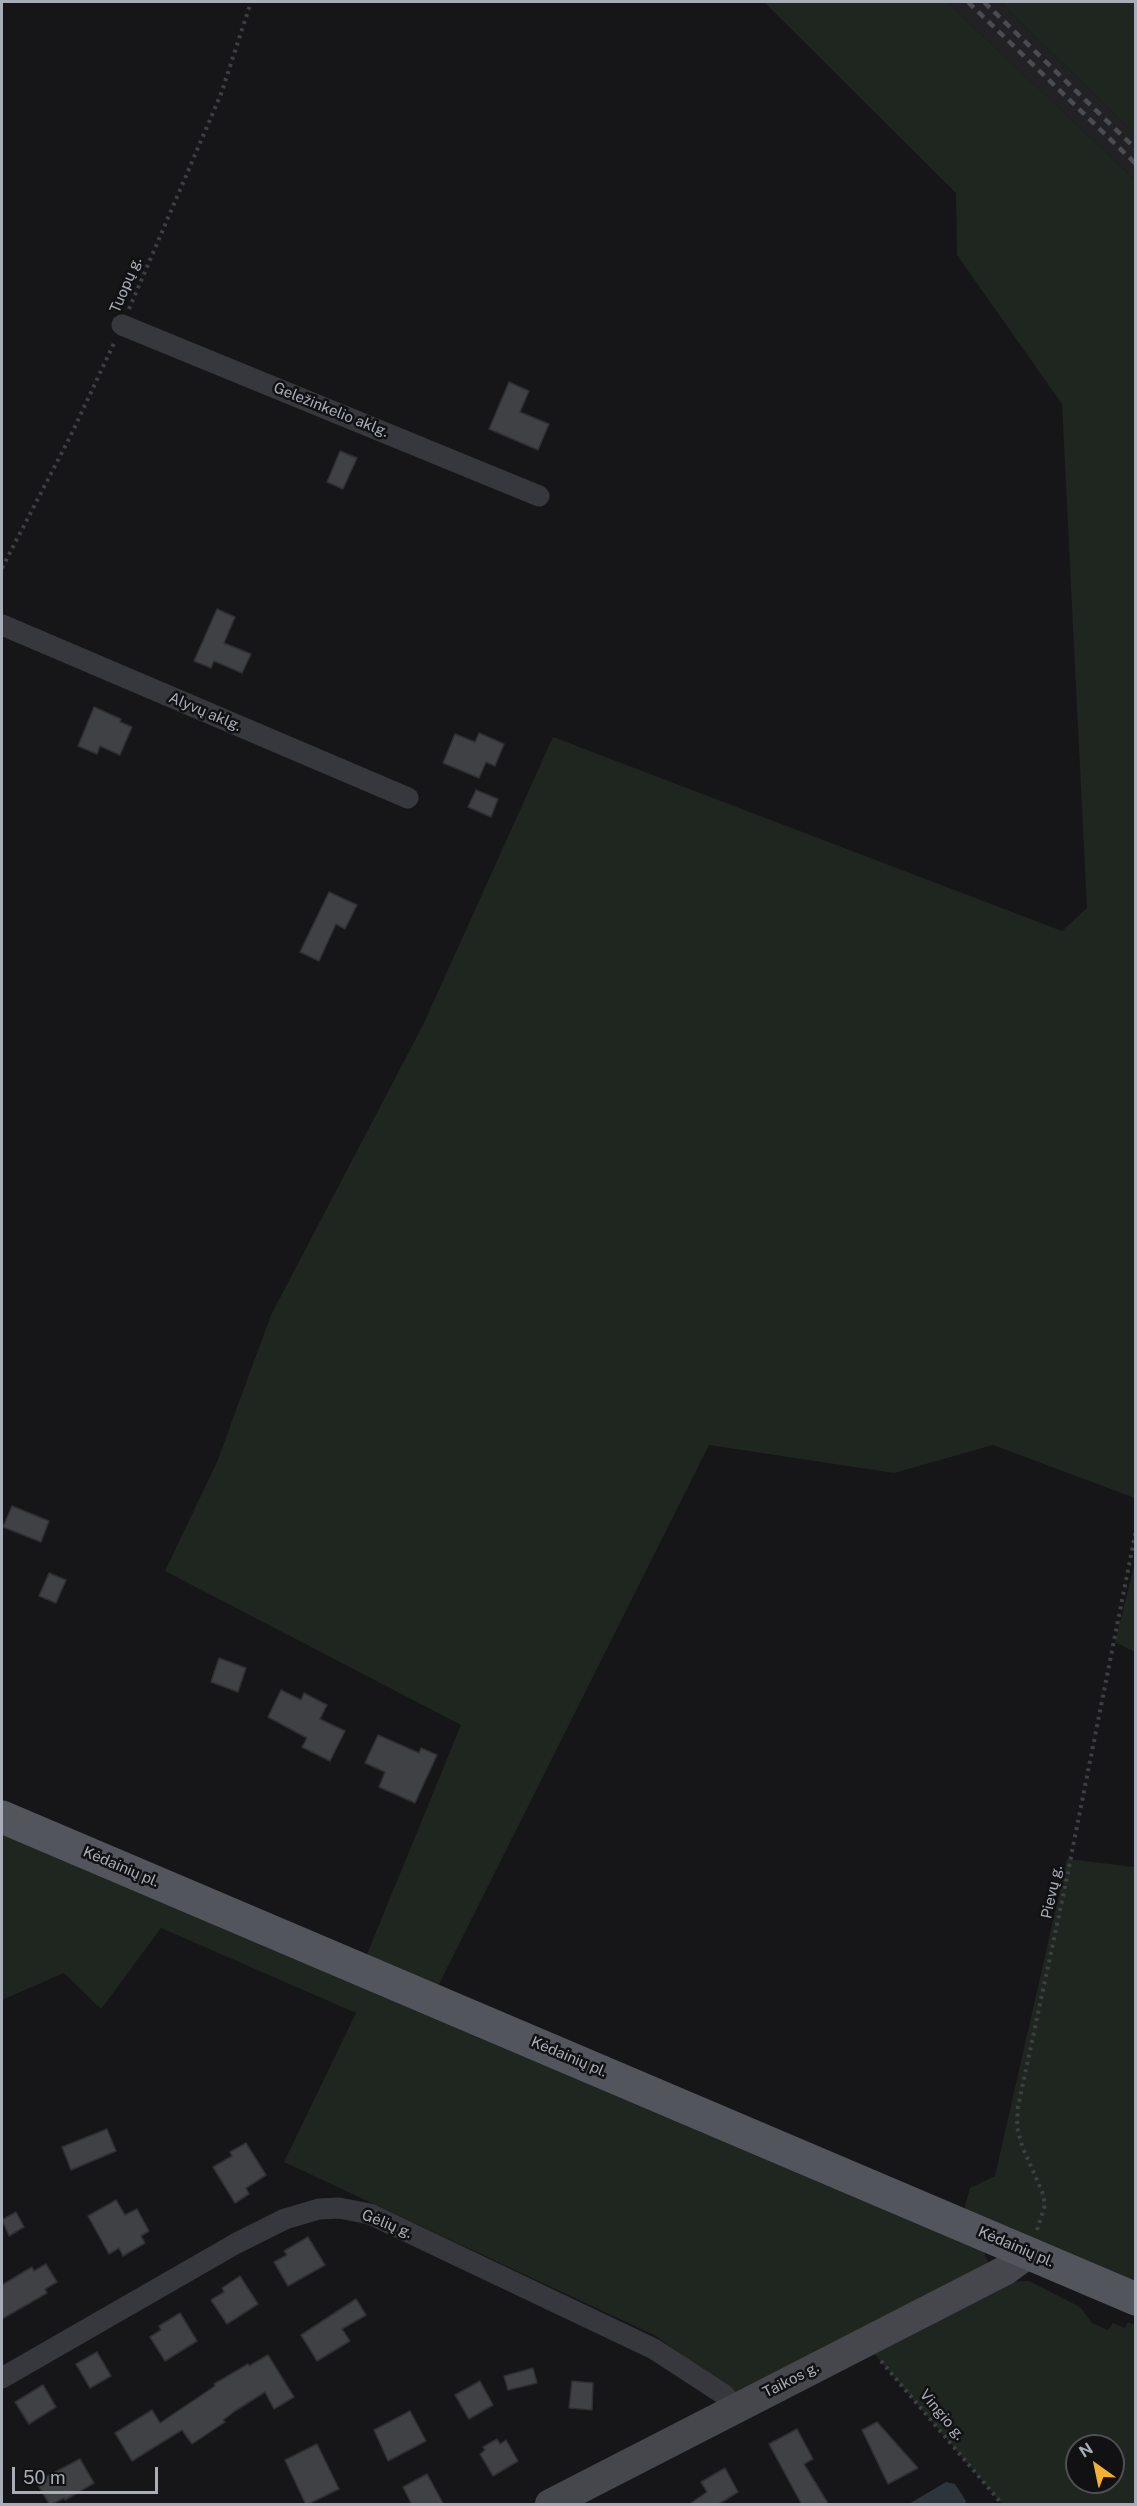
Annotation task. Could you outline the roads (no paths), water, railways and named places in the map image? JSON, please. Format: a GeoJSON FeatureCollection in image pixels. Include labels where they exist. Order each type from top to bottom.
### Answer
{"type":"FeatureCollection","features":[{"type":"Feature","properties":{"kind":"main road","name":"Kėdainių pl."},"geometry":{"type":"LineString","coordinates":[[2,1817],[1136,2298]]}},
{"type":"Feature","properties":{"kind":"main road","name":"Taikos g."},"geometry":{"type":"LineString","coordinates":[[550,2505],[1004,2271],[1029,2253]]}},
{"type":"Feature","properties":{"kind":"street","name":"Geležinkelio aklg."},"geometry":{"type":"LineString","coordinates":[[122,325],[539,496]]}},
{"type":"Feature","properties":{"kind":"street","name":"Alyvų aklg."},"geometry":{"type":"LineString","coordinates":[[2,625],[408,798]]}},
{"type":"Feature","properties":{"kind":"street","name":"Gėlių g."},"geometry":{"type":"LineString","coordinates":[[2,2379],[245,2239],[285,2219],[319,2209],[339,2208],[370,2214],[654,2349],[723,2394],[736,2408]]}},
{"type":"Feature","properties":{"kind":"railway"},"geometry":{"type":"LineString","coordinates":[[968,2],[1136,164]]}},
{"type":"Feature","properties":{"kind":"railway"},"geometry":{"type":"LineString","coordinates":[[984,2],[1136,149]]}}]}
